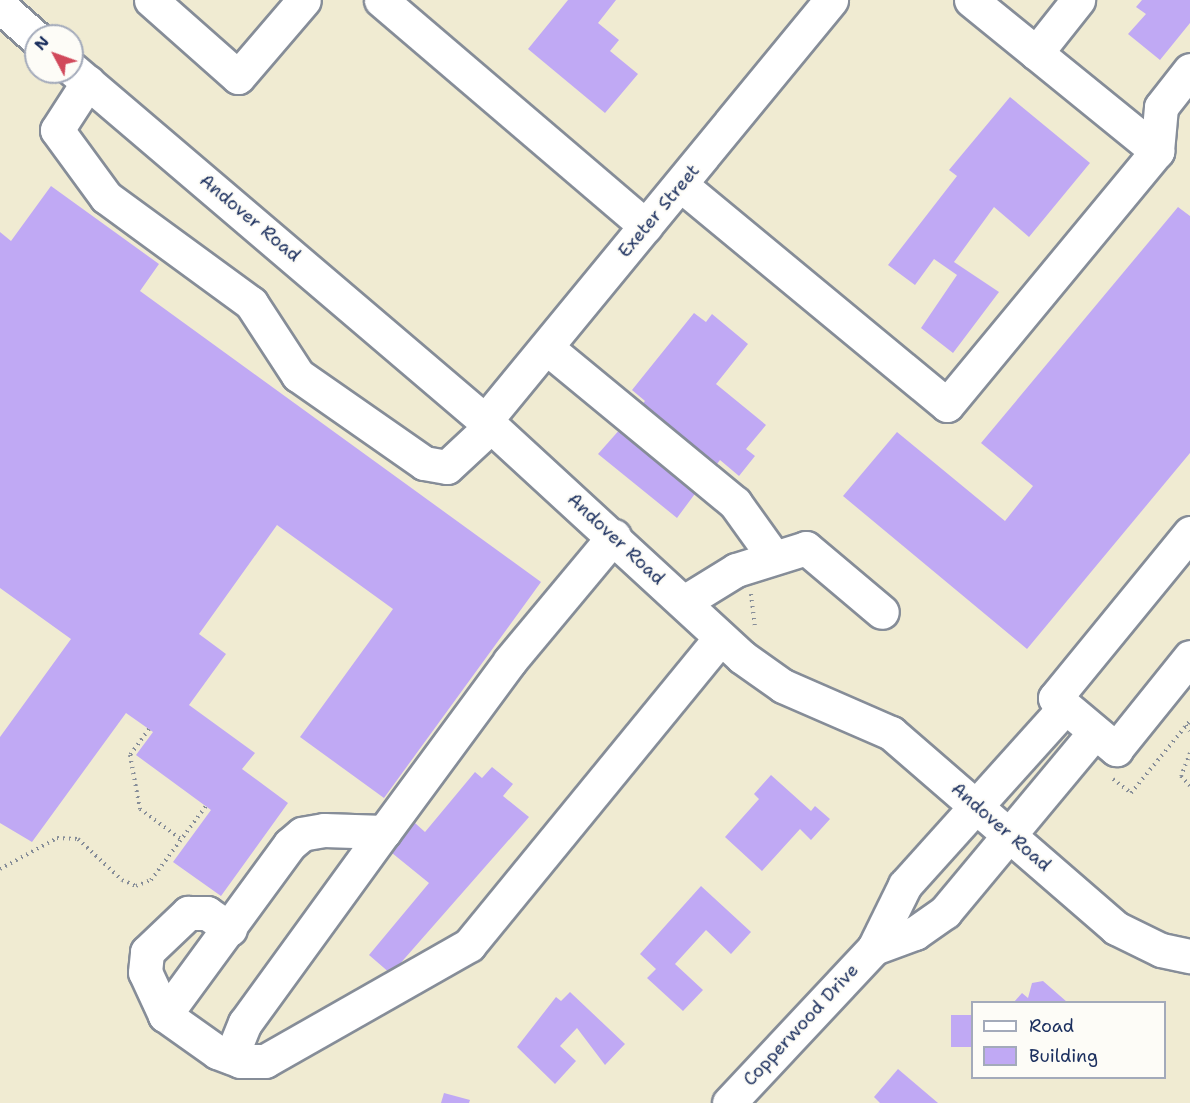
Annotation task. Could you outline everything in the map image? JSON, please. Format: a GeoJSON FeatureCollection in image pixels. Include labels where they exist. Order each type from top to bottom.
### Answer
{"type":"FeatureCollection","features":[{"type":"Feature","properties":{"kind":"street"},"geometry":{"type":"LineString","coordinates":[[151,0],[238,77],[304,0]]}},
{"type":"Feature","properties":{"kind":"street"},"geometry":{"type":"LineString","coordinates":[[381,0],[646,226]]}},
{"type":"Feature","properties":{"kind":"street","name":"Exeter Street"},"geometry":{"type":"LineString","coordinates":[[76,84],[57,130],[106,197],[251,303],[298,375],[424,463],[447,467],[488,423],[831,0]]}},
{"type":"Feature","properties":{"kind":"street"},"geometry":{"type":"LineString","coordinates":[[971,0],[1157,151]]}},
{"type":"Feature","properties":{"kind":"street"},"geometry":{"type":"LineString","coordinates":[[1036,53],[1078,0]]}},
{"type":"Feature","properties":{"kind":"street"},"geometry":{"type":"LineString","coordinates":[[0,6],[24,27]]}},
{"type":"Feature","properties":{"kind":"street"},"geometry":{"type":"LineString","coordinates":[[681,185],[947,405],[1157,151],[1161,107],[1190,70]]}},
{"type":"Feature","properties":{"kind":"street","name":"Andover Road"},"geometry":{"type":"LineString","coordinates":[[84,78],[488,423],[614,536],[720,638],[783,686],[891,733],[1116,928],[1161,950],[1190,956]]}},
{"type":"Feature","properties":{"kind":"street"},"geometry":{"type":"LineString","coordinates":[[547,348],[735,503],[773,556]]}},
{"type":"Feature","properties":{"kind":"street"},"geometry":{"type":"LineString","coordinates":[[1190,534],[1055,698],[1116,749],[1190,657]]}},
{"type":"Feature","properties":{"kind":"street"},"geometry":{"type":"LineString","coordinates":[[231,1057],[244,1023],[384,832],[517,653],[614,536]]}},
{"type":"Feature","properties":{"kind":"street"},"geometry":{"type":"LineString","coordinates":[[684,602],[710,582],[773,556],[806,548],[882,612]]}},
{"type":"Feature","properties":{"kind":"street"},"geometry":{"type":"LineString","coordinates":[[230,929],[207,912],[188,913],[147,952],[145,972],[165,1016],[231,1057],[253,1062],[280,1055],[469,945],[720,638]]}},
{"type":"Feature","properties":{"kind":"street","name":"Copperwood Drive"},"geometry":{"type":"LineString","coordinates":[[729,1103],[874,948],[905,885],[974,804],[1065,707]]}},
{"type":"Feature","properties":{"kind":"street","name":"Copperwood Drive"},"geometry":{"type":"LineString","coordinates":[[874,948],[915,933],[945,912],[1095,732]]}},
{"type":"Feature","properties":{"kind":"street"},"geometry":{"type":"LineString","coordinates":[[165,1016],[302,834],[352,829],[384,832]]}},
{"type":"Feature","properties":{"kind":"path"},"geometry":{"type":"LineString","coordinates":[[1186,725],[1190,731]]}},
{"type":"Feature","properties":{"kind":"path"},"geometry":{"type":"LineString","coordinates":[[149,729],[130,755],[140,809],[182,840]]}},
{"type":"Feature","properties":{"kind":"path"},"geometry":{"type":"LineString","coordinates":[[1190,753],[1181,776],[1190,786]]}},
{"type":"Feature","properties":{"kind":"path"},"geometry":{"type":"LineString","coordinates":[[0,869],[57,838],[78,839],[122,880],[136,886],[151,880],[206,806]]}},
{"type":"Feature","properties":{"kind":"building"},"geometry":{"type":"Polygon","coordinates":[[[568,0],[616,0],[598,23],[619,40],[610,51],[638,74],[605,113],[528,49],[568,0]]]}},
{"type":"Feature","properties":{"kind":"building"},"geometry":{"type":"Polygon","coordinates":[[[1142,0],[1190,0],[1190,23],[1160,60],[1128,34],[1146,14],[1136,7],[1142,0]]]}},
{"type":"Feature","properties":{"kind":"building"},"geometry":{"type":"Polygon","coordinates":[[[1010,97],[1090,163],[1029,237],[994,207],[954,262],[999,292],[953,353],[921,328],[957,275],[934,259],[915,285],[888,265],[957,176],[949,170],[1010,97]]]}},
{"type":"Feature","properties":{"kind":"building"},"geometry":{"type":"Polygon","coordinates":[[[51,186],[159,264],[140,291],[541,582],[384,798],[300,737],[393,609],[277,525],[199,634],[226,654],[189,705],[255,753],[242,769],[288,803],[221,896],[173,862],[211,810],[136,755],[153,732],[126,713],[32,842],[0,823],[0,737],[71,639],[0,588],[0,232],[11,241],[51,186]]]}},
{"type":"Feature","properties":{"kind":"building"},"geometry":{"type":"Polygon","coordinates":[[[1178,207],[1190,216],[1190,453],[1027,649],[843,496],[897,432],[1005,521],[1033,486],[981,443],[1178,207]]]}},
{"type":"Feature","properties":{"kind":"building"},"geometry":{"type":"Polygon","coordinates":[[[694,313],[706,322],[712,314],[748,344],[716,384],[766,425],[746,449],[755,456],[739,476],[720,460],[677,518],[598,454],[645,401],[632,390],[694,313]]]}},
{"type":"Feature","properties":{"kind":"building"},"geometry":{"type":"Polygon","coordinates":[[[492,767],[513,784],[503,796],[529,817],[391,974],[369,955],[429,883],[392,853],[415,823],[425,832],[475,772],[482,778],[492,767]]]}},
{"type":"Feature","properties":{"kind":"building"},"geometry":{"type":"Polygon","coordinates":[[[771,775],[811,811],[815,806],[830,819],[811,840],[800,829],[762,871],[725,837],[759,799],[754,794],[771,775]]]}},
{"type":"Feature","properties":{"kind":"building"},"geometry":{"type":"Polygon","coordinates":[[[701,886],[751,932],[731,954],[706,930],[675,964],[703,990],[683,1011],[647,978],[656,969],[640,954],[701,886]]]}},
{"type":"Feature","properties":{"kind":"building"},"geometry":{"type":"Polygon","coordinates":[[[1043,981],[1066,1001],[1015,1001],[1022,993],[1028,998],[1032,983],[1043,981]]]}},
{"type":"Feature","properties":{"kind":"building"},"geometry":{"type":"Polygon","coordinates":[[[570,992],[625,1044],[605,1065],[577,1028],[560,1046],[576,1061],[555,1084],[517,1047],[556,997],[561,1001],[570,992]]]}},
{"type":"Feature","properties":{"kind":"building"},"geometry":{"type":"Polygon","coordinates":[[[951,1015],[971,1015],[971,1047],[951,1047],[951,1015]]]}},
{"type":"Feature","properties":{"kind":"building"},"geometry":{"type":"Polygon","coordinates":[[[898,1069],[938,1103],[880,1103],[874,1097],[898,1069]]]}},
{"type":"Feature","properties":{"kind":"building"},"geometry":{"type":"Polygon","coordinates":[[[444,1093],[470,1100],[469,1103],[441,1103],[444,1093]]]}}]}
